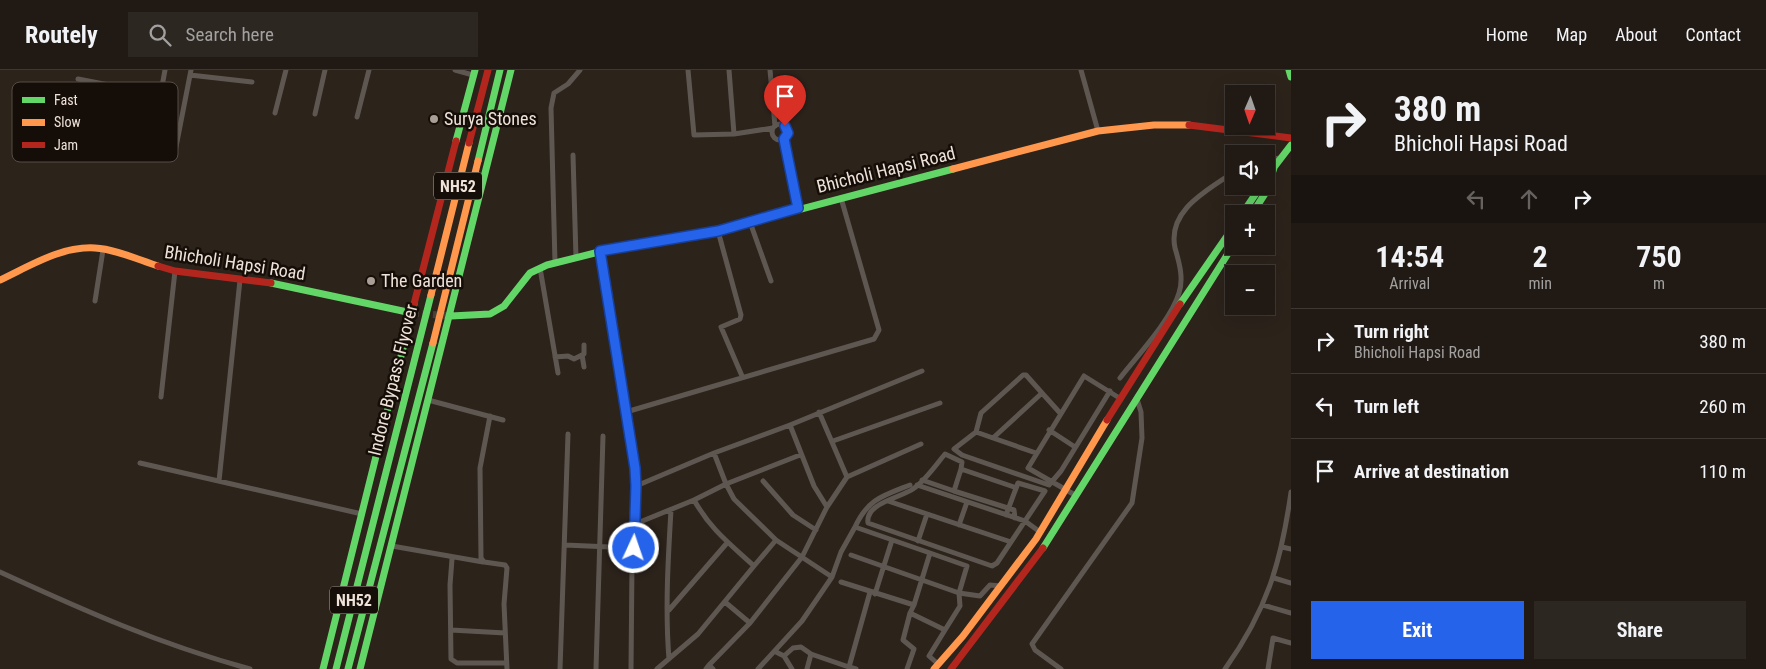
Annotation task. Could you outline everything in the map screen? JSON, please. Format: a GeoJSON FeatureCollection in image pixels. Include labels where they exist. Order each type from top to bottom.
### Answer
{"type":"FeatureCollection","features":[{"type":"Feature","properties":{"kind":"main road","name":"Indore Bypass Flyover"},"geometry":{"type":"LineString","coordinates":[[336,669],[488,70]]}},
{"type":"Feature","properties":{"kind":"main road","name":"Indore Bypass Flyover"},"geometry":{"type":"LineString","coordinates":[[348,669],[442,306],[500,70]]}},
{"type":"Feature","properties":{"kind":"main road"},"geometry":{"type":"LineString","coordinates":[[360,669],[511,70]]}},
{"type":"Feature","properties":{"kind":"main road"},"geometry":{"type":"LineString","coordinates":[[1289,70],[1291,77]]}},
{"type":"Feature","properties":{"kind":"main road"},"geometry":{"type":"LineString","coordinates":[[323,669],[474,72]]}},
{"type":"Feature","properties":{"kind":"main road","name":"Bhicholi Hapsi Road"},"geometry":{"type":"LineString","coordinates":[[450,316],[490,314],[504,306],[519,284],[530,273],[555,263],[600,251],[718,231],[798,208],[1098,131],[1154,125],[1190,124],[1291,138]]}},
{"type":"Feature","properties":{"kind":"main road"},"geometry":{"type":"LineString","coordinates":[[1275,166],[1291,145]]}},
{"type":"Feature","properties":{"kind":"main road"},"geometry":{"type":"LineString","coordinates":[[936,666],[1001,586],[1040,532],[1187,293],[1225,239]]}},
{"type":"Feature","properties":{"kind":"main road","name":"Bhicholi Hapsi Road"},"geometry":{"type":"LineString","coordinates":[[0,280],[60,252],[78,248],[103,250],[175,271],[291,286],[412,313]]}},
{"type":"Feature","properties":{"kind":"main road"},"geometry":{"type":"LineString","coordinates":[[950,669],[1040,552],[1227,255]]}},
{"type":"Feature","properties":{"kind":"street"},"geometry":{"type":"LineString","coordinates":[[275,113],[286,70]]}},
{"type":"Feature","properties":{"kind":"street"},"geometry":{"type":"LineString","coordinates":[[316,114],[326,70]]}},
{"type":"Feature","properties":{"kind":"street"},"geometry":{"type":"LineString","coordinates":[[357,117],[369,70]]}},
{"type":"Feature","properties":{"kind":"street"},"geometry":{"type":"LineString","coordinates":[[455,70],[474,72]]}},
{"type":"Feature","properties":{"kind":"street"},"geometry":{"type":"LineString","coordinates":[[555,263],[551,108],[554,92],[568,84],[580,70]]}},
{"type":"Feature","properties":{"kind":"street"},"geometry":{"type":"LineString","coordinates":[[688,70],[694,135],[734,134],[774,127],[782,125],[786,128],[788,135],[784,139],[777,140],[773,137],[774,127],[770,70]]}},
{"type":"Feature","properties":{"kind":"street"},"geometry":{"type":"LineString","coordinates":[[729,70],[734,134]]}},
{"type":"Feature","properties":{"kind":"street"},"geometry":{"type":"LineString","coordinates":[[1081,70],[1098,131]]}},
{"type":"Feature","properties":{"kind":"street"},"geometry":{"type":"LineString","coordinates":[[178,137],[191,73],[252,82]]}},
{"type":"Feature","properties":{"kind":"street"},"geometry":{"type":"LineString","coordinates":[[78,79],[93,82]]}},
{"type":"Feature","properties":{"kind":"street"},"geometry":{"type":"LineString","coordinates":[[784,139],[798,208]]}},
{"type":"Feature","properties":{"kind":"street"},"geometry":{"type":"LineString","coordinates":[[573,155],[576,258]]}},
{"type":"Feature","properties":{"kind":"street"},"geometry":{"type":"LineString","coordinates":[[1275,159],[1280,158]]}},
{"type":"Feature","properties":{"kind":"street"},"geometry":{"type":"LineString","coordinates":[[1120,378],[1159,327],[1178,296],[1181,278],[1174,240],[1176,223],[1181,212],[1225,179]]}},
{"type":"Feature","properties":{"kind":"street"},"geometry":{"type":"LineString","coordinates":[[626,412],[742,376],[874,340],[878,330],[841,198]]}},
{"type":"Feature","properties":{"kind":"street"},"geometry":{"type":"LineString","coordinates":[[750,222],[771,281]]}},
{"type":"Feature","properties":{"kind":"street"},"geometry":{"type":"LineString","coordinates":[[718,231],[741,314],[740,319],[721,326],[742,376]]}},
{"type":"Feature","properties":{"kind":"street"},"geometry":{"type":"LineString","coordinates":[[95,301],[103,250]]}},
{"type":"Feature","properties":{"kind":"street"},"geometry":{"type":"LineString","coordinates":[[600,251],[636,486],[631,669]]}},
{"type":"Feature","properties":{"kind":"street"},"geometry":{"type":"LineString","coordinates":[[540,268],[558,373]]}},
{"type":"Feature","properties":{"kind":"street"},"geometry":{"type":"LineString","coordinates":[[161,397],[175,271]]}},
{"type":"Feature","properties":{"kind":"street"},"geometry":{"type":"LineString","coordinates":[[219,481],[240,280]]}},
{"type":"Feature","properties":{"kind":"street"},"geometry":{"type":"LineString","coordinates":[[584,345],[582,355],[584,367]]}},
{"type":"Feature","properties":{"kind":"street"},"geometry":{"type":"LineString","coordinates":[[555,358],[568,356],[574,359],[582,355]]}},
{"type":"Feature","properties":{"kind":"street"},"geometry":{"type":"LineString","coordinates":[[636,486],[714,453],[790,425],[922,371]]}},
{"type":"Feature","properties":{"kind":"street"},"geometry":{"type":"LineString","coordinates":[[1060,413],[1024,374],[981,413],[976,432],[954,448],[956,452],[1049,485],[1061,471],[1110,391]]}},
{"type":"Feature","properties":{"kind":"street"},"geometry":{"type":"LineString","coordinates":[[1075,495],[1028,468],[1049,430],[1084,376],[1121,399]]}},
{"type":"Feature","properties":{"kind":"street"},"geometry":{"type":"LineString","coordinates":[[993,438],[1042,393]]}},
{"type":"Feature","properties":{"kind":"street"},"geometry":{"type":"LineString","coordinates":[[1061,669],[1035,650],[1032,644],[1132,503],[1142,438],[1141,412],[1137,399]]}},
{"type":"Feature","properties":{"kind":"street"},"geometry":{"type":"LineString","coordinates":[[428,400],[503,420]]}},
{"type":"Feature","properties":{"kind":"street"},"geometry":{"type":"LineString","coordinates":[[833,442],[940,403]]}},
{"type":"Feature","properties":{"kind":"street"},"geometry":{"type":"LineString","coordinates":[[819,412],[847,477]]}},
{"type":"Feature","properties":{"kind":"street"},"geometry":{"type":"LineString","coordinates":[[484,562],[480,558],[480,468],[490,416]]}},
{"type":"Feature","properties":{"kind":"street"},"geometry":{"type":"LineString","coordinates":[[790,425],[800,455],[814,486],[827,507]]}},
{"type":"Feature","properties":{"kind":"street"},"geometry":{"type":"LineString","coordinates":[[1049,430],[1075,447]]}},
{"type":"Feature","properties":{"kind":"street"},"geometry":{"type":"LineString","coordinates":[[976,432],[1036,453]]}},
{"type":"Feature","properties":{"kind":"street"},"geometry":{"type":"LineString","coordinates":[[560,669],[568,434]]}},
{"type":"Feature","properties":{"kind":"street"},"geometry":{"type":"LineString","coordinates":[[596,669],[598,650],[596,631],[598,546],[603,436]]}},
{"type":"Feature","properties":{"kind":"street"},"geometry":{"type":"LineString","coordinates":[[709,668],[750,623],[802,557],[827,507],[847,477],[921,444]]}},
{"type":"Feature","properties":{"kind":"street"},"geometry":{"type":"LineString","coordinates":[[714,453],[734,499],[776,540],[832,576]]}},
{"type":"Feature","properties":{"kind":"street"},"geometry":{"type":"LineString","coordinates":[[954,491],[962,462],[945,454],[922,480],[908,492],[875,508],[868,518],[868,523],[918,542],[992,566],[997,563],[1045,491],[1020,482],[1014,487],[1006,515]]}},
{"type":"Feature","properties":{"kind":"street"},"geometry":{"type":"LineString","coordinates":[[635,524],[694,500],[726,484],[800,455]]}},
{"type":"Feature","properties":{"kind":"street"},"geometry":{"type":"LineString","coordinates":[[140,463],[362,514]]}},
{"type":"Feature","properties":{"kind":"street"},"geometry":{"type":"LineString","coordinates":[[961,470],[1014,487]]}},
{"type":"Feature","properties":{"kind":"street"},"geometry":{"type":"LineString","coordinates":[[922,480],[1014,510],[1015,518]]}},
{"type":"Feature","properties":{"kind":"street"},"geometry":{"type":"LineString","coordinates":[[763,481],[793,515],[816,530]]}},
{"type":"Feature","properties":{"kind":"street"},"geometry":{"type":"LineString","coordinates":[[758,669],[776,652],[802,621],[832,576],[841,552],[869,504],[910,485]]}},
{"type":"Feature","properties":{"kind":"street"},"geometry":{"type":"LineString","coordinates":[[917,485],[1025,521],[1040,532]]}},
{"type":"Feature","properties":{"kind":"street"},"geometry":{"type":"LineString","coordinates":[[1225,669],[1247,637],[1274,578],[1289,522],[1291,492]]}},
{"type":"Feature","properties":{"kind":"street"},"geometry":{"type":"LineString","coordinates":[[694,500],[706,522],[754,566]]}},
{"type":"Feature","properties":{"kind":"street"},"geometry":{"type":"LineString","coordinates":[[888,501],[1011,542]]}},
{"type":"Feature","properties":{"kind":"street"},"geometry":{"type":"LineString","coordinates":[[959,525],[967,502]]}},
{"type":"Feature","properties":{"kind":"street"},"geometry":{"type":"LineString","coordinates":[[669,659],[667,593],[671,510]]}},
{"type":"Feature","properties":{"kind":"street"},"geometry":{"type":"LineString","coordinates":[[918,542],[927,514]]}},
{"type":"Feature","properties":{"kind":"street"},"geometry":{"type":"LineString","coordinates":[[854,527],[967,566],[959,593],[960,606],[929,656],[936,666]]}},
{"type":"Feature","properties":{"kind":"street"},"geometry":{"type":"LineString","coordinates":[[657,669],[698,634],[776,540]]}},
{"type":"Feature","properties":{"kind":"street"},"geometry":{"type":"LineString","coordinates":[[784,656],[793,648],[801,647],[811,654],[851,668],[873,593],[892,540]]}},
{"type":"Feature","properties":{"kind":"street"},"geometry":{"type":"LineString","coordinates":[[669,610],[727,542]]}},
{"type":"Feature","properties":{"kind":"street"},"geometry":{"type":"LineString","coordinates":[[565,545],[634,548]]}},
{"type":"Feature","properties":{"kind":"street"},"geometry":{"type":"LineString","coordinates":[[392,546],[505,566],[507,666],[453,662],[451,659],[450,585],[452,558]]}},
{"type":"Feature","properties":{"kind":"street"},"geometry":{"type":"LineString","coordinates":[[1282,547],[1291,550]]}},
{"type":"Feature","properties":{"kind":"street"},"geometry":{"type":"LineString","coordinates":[[907,669],[914,649],[903,640],[930,553]]}},
{"type":"Feature","properties":{"kind":"street"},"geometry":{"type":"LineString","coordinates":[[851,556],[959,593],[980,596],[990,585],[1001,586]]}},
{"type":"Feature","properties":{"kind":"street"},"geometry":{"type":"LineString","coordinates":[[0,572],[132,631],[186,651],[250,669]]}},
{"type":"Feature","properties":{"kind":"street"},"geometry":{"type":"LineString","coordinates":[[1274,578],[1291,583]]}},
{"type":"Feature","properties":{"kind":"street"},"geometry":{"type":"LineString","coordinates":[[841,582],[914,605]]}},
{"type":"Feature","properties":{"kind":"street"},"geometry":{"type":"LineString","coordinates":[[725,602],[750,623]]}},
{"type":"Feature","properties":{"kind":"street"},"geometry":{"type":"LineString","coordinates":[[1263,605],[1291,612]]}},
{"type":"Feature","properties":{"kind":"street"},"geometry":{"type":"LineString","coordinates":[[910,613],[945,630]]}},
{"type":"Feature","properties":{"kind":"street"},"geometry":{"type":"LineString","coordinates":[[451,630],[505,633]]}},
{"type":"Feature","properties":{"kind":"street"},"geometry":{"type":"LineString","coordinates":[[1268,669],[1273,638],[1291,643]]}},
{"type":"Feature","properties":{"kind":"street"},"geometry":{"type":"LineString","coordinates":[[776,652],[784,656],[792,669]]}},
{"type":"Feature","properties":{"kind":"street"},"geometry":{"type":"LineString","coordinates":[[807,669],[811,654]]}},
{"type":"Feature","properties":{"kind":"tunnel"},"geometry":{"type":"LineString","coordinates":[[412,313],[451,316]]}},
{"type":"Feature","properties":{"kind":"traffic: fast"},"geometry":{"type":"LineString","coordinates":[[456,141],[475,70]]}},
{"type":"Feature","properties":{"kind":"traffic: fast"},"geometry":{"type":"LineString","coordinates":[[478,161],[500,70]]}},
{"type":"Feature","properties":{"kind":"traffic: fast"},"geometry":{"type":"LineString","coordinates":[[360,669],[511,70]]}},
{"type":"Feature","properties":{"kind":"traffic: fast"},"geometry":{"type":"LineString","coordinates":[[1289,70],[1291,77]]}},
{"type":"Feature","properties":{"kind":"traffic: fast"},"geometry":{"type":"LineString","coordinates":[[1275,166],[1291,145]]}},
{"type":"Feature","properties":{"kind":"traffic: fast"},"geometry":{"type":"LineString","coordinates":[[451,316],[490,314],[504,306],[530,273],[547,265],[607,250],[718,231],[953,169]]}},
{"type":"Feature","properties":{"kind":"traffic: fast"},"geometry":{"type":"LineString","coordinates":[[1248,205],[1255,195]]}},
{"type":"Feature","properties":{"kind":"traffic: fast"},"geometry":{"type":"LineString","coordinates":[[1258,205],[1264,195]]}},
{"type":"Feature","properties":{"kind":"traffic: fast"},"geometry":{"type":"LineString","coordinates":[[1180,304],[1225,239]]}},
{"type":"Feature","properties":{"kind":"traffic: fast"},"geometry":{"type":"LineString","coordinates":[[1043,548],[1227,255]]}},
{"type":"Feature","properties":{"kind":"traffic: fast"},"geometry":{"type":"LineString","coordinates":[[271,283],[412,313]]}},
{"type":"Feature","properties":{"kind":"traffic: fast"},"geometry":{"type":"LineString","coordinates":[[336,669],[431,295]]}},
{"type":"Feature","properties":{"kind":"traffic: fast"},"geometry":{"type":"LineString","coordinates":[[323,669],[414,304]]}},
{"type":"Feature","properties":{"kind":"traffic: fast"},"geometry":{"type":"LineString","coordinates":[[348,669],[433,343]]}},
{"type":"Feature","properties":{"kind":"traffic: slow"},"geometry":{"type":"LineString","coordinates":[[953,169],[1098,131],[1154,125],[1189,125]]}},
{"type":"Feature","properties":{"kind":"traffic: slow"},"geometry":{"type":"LineString","coordinates":[[431,295],[469,143]]}},
{"type":"Feature","properties":{"kind":"traffic: slow"},"geometry":{"type":"LineString","coordinates":[[433,343],[478,161]]}},
{"type":"Feature","properties":{"kind":"traffic: slow"},"geometry":{"type":"LineString","coordinates":[[0,280],[46,258],[82,248],[111,250],[158,266]]}},
{"type":"Feature","properties":{"kind":"traffic: slow"},"geometry":{"type":"LineString","coordinates":[[934,669],[963,636],[1036,539],[1107,420]]}},
{"type":"Feature","properties":{"kind":"traffic: jam"},"geometry":{"type":"LineString","coordinates":[[469,143],[488,70]]}},
{"type":"Feature","properties":{"kind":"traffic: jam"},"geometry":{"type":"LineString","coordinates":[[1189,125],[1291,138]]}},
{"type":"Feature","properties":{"kind":"traffic: jam"},"geometry":{"type":"LineString","coordinates":[[414,304],[456,141]]}},
{"type":"Feature","properties":{"kind":"traffic: jam"},"geometry":{"type":"LineString","coordinates":[[158,266],[175,271],[271,283]]}},
{"type":"Feature","properties":{"kind":"traffic: jam"},"geometry":{"type":"LineString","coordinates":[[1107,420],[1180,304]]}},
{"type":"Feature","properties":{"kind":"traffic: jam"},"geometry":{"type":"LineString","coordinates":[[951,669],[1043,548]]}},
{"type":"Feature","properties":{"kind":"place","name":"Surya Stones"},"geometry":{"type":"Point","coordinates":[434,119]}},
{"type":"Feature","properties":{"kind":"place","name":"The Garden"},"geometry":{"type":"Point","coordinates":[371,281]}},
{"type":"Feature","properties":{"kind":"route"},"geometry":{"type":"LineString","coordinates":[[634,548],[635,468],[600,251],[664,238],[718,231],[798,208],[784,139],[788,135],[788,130],[785,126]]}}]}
